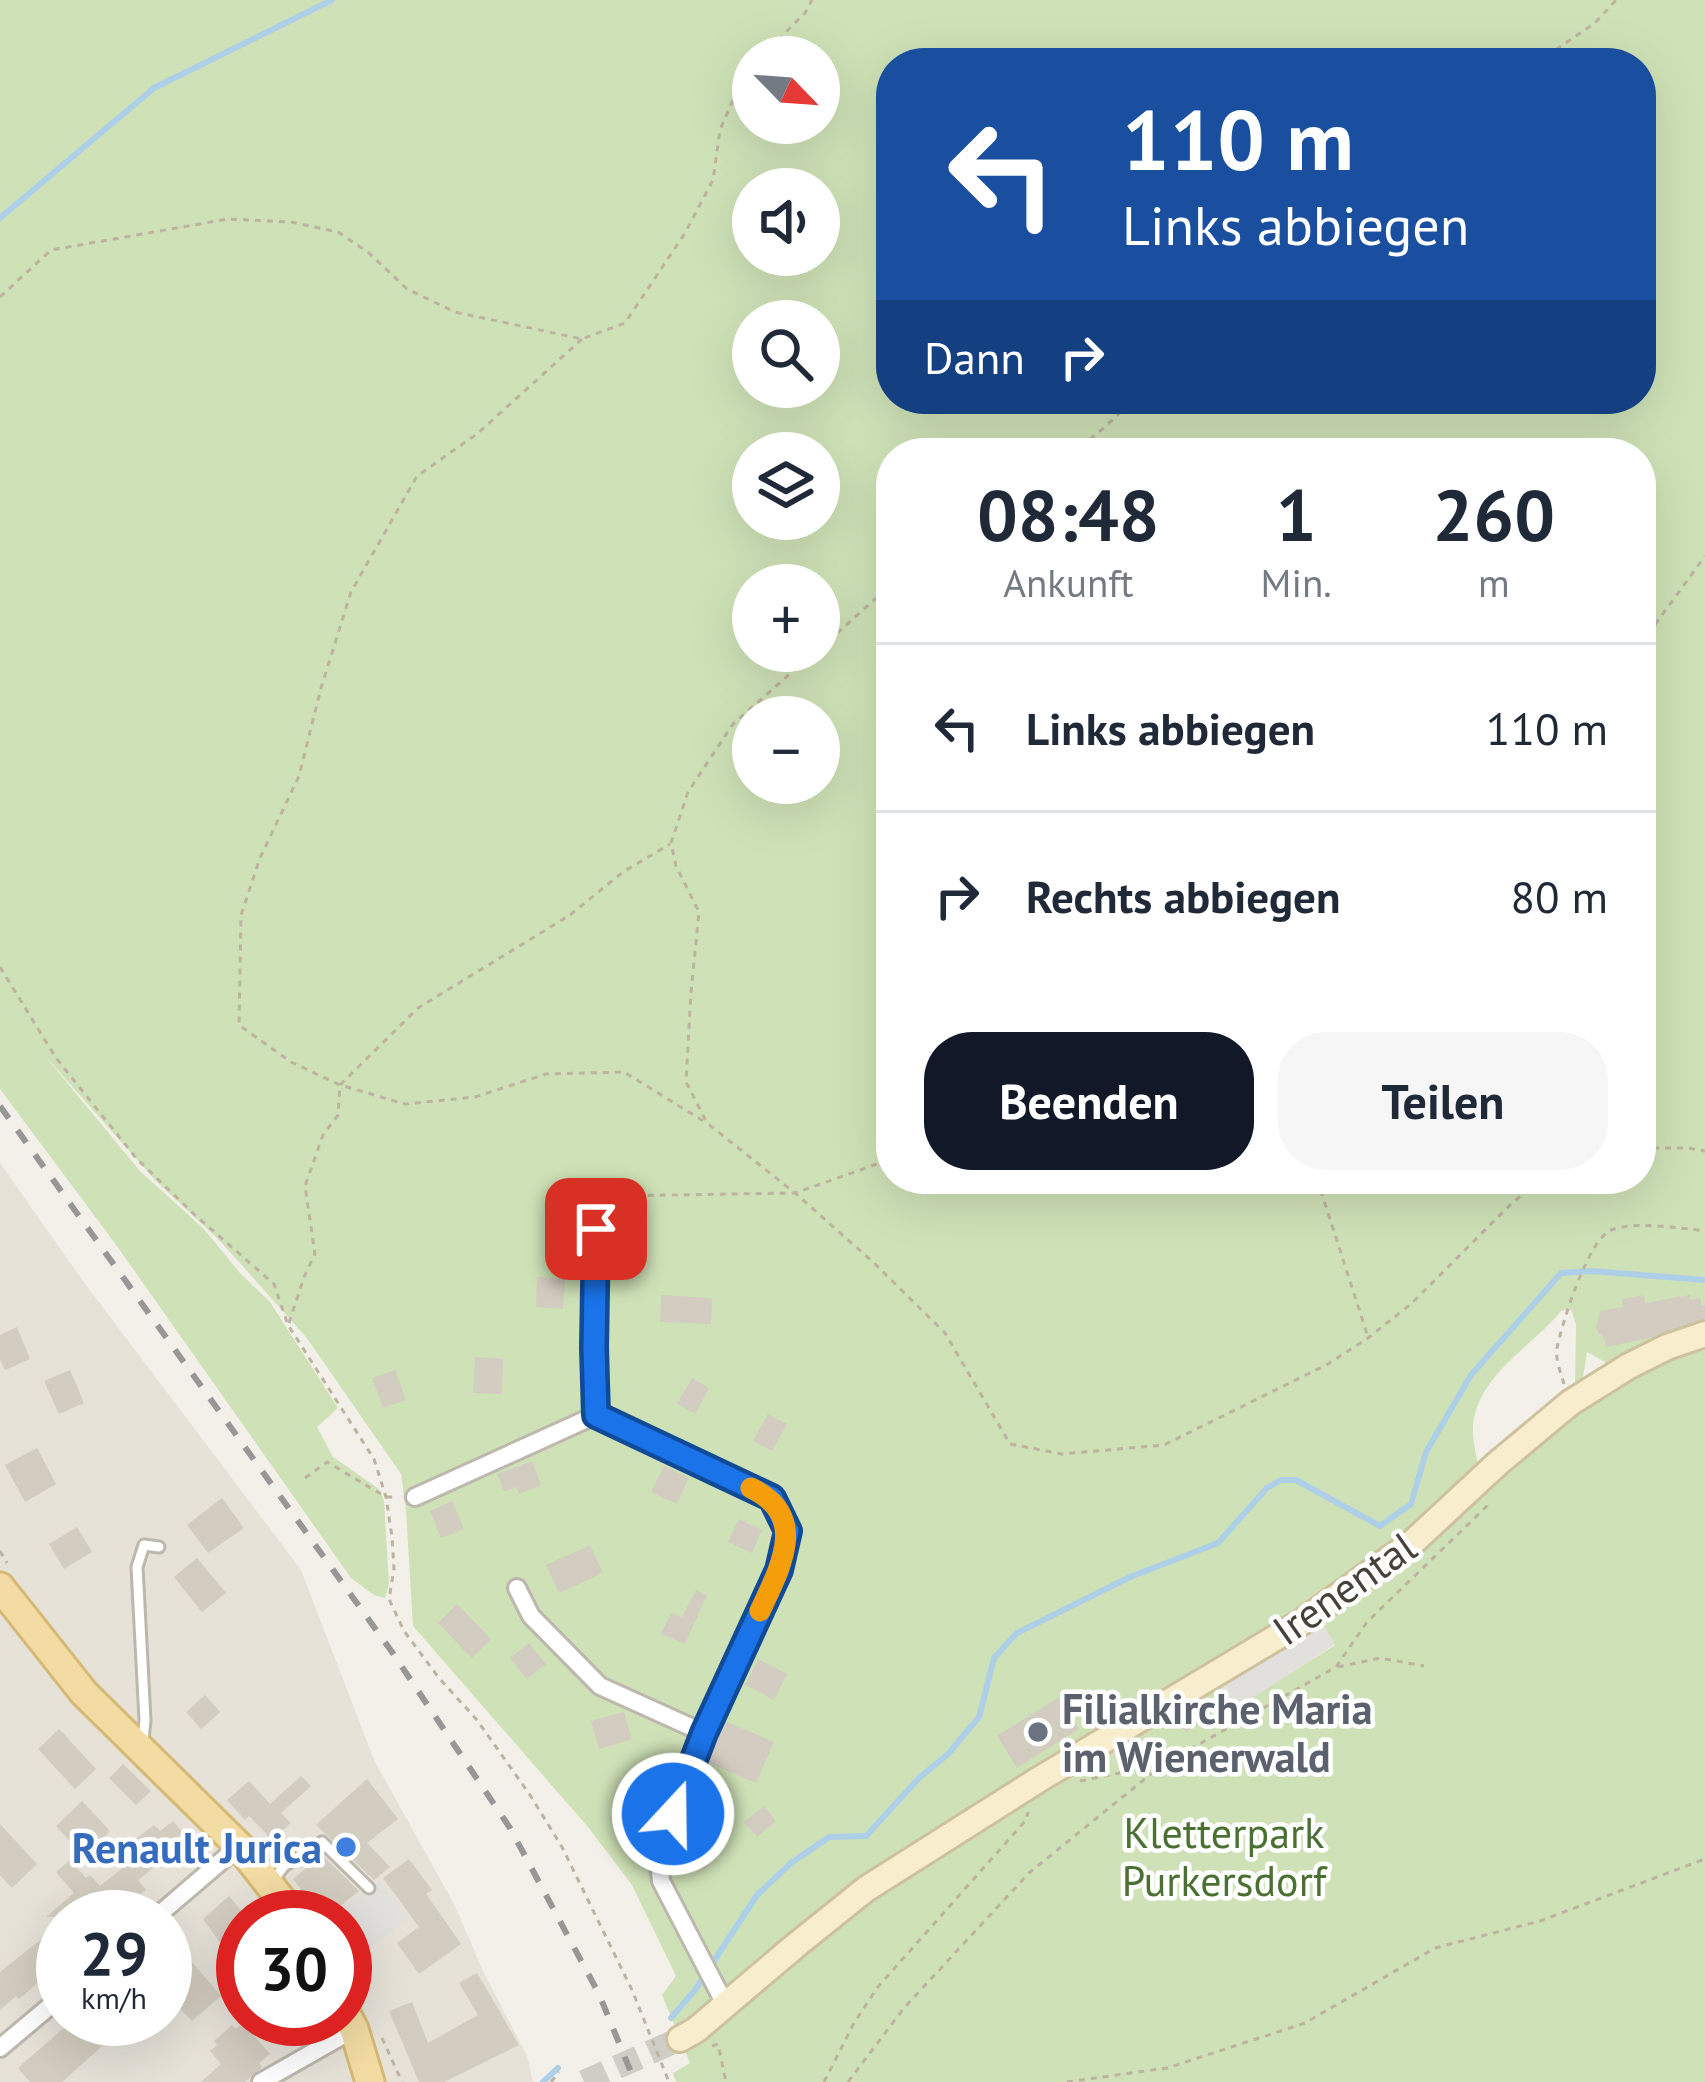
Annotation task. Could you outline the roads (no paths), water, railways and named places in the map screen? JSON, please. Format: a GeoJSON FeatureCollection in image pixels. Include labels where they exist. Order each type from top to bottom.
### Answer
{"type":"FeatureCollection","features":[{"type":"Feature","properties":{"kind":"main road"},"geometry":{"type":"LineString","coordinates":[[0,1588],[84,1693],[239,1846],[275,1890]]}},
{"type":"Feature","properties":{"kind":"main road"},"geometry":{"type":"LineString","coordinates":[[358,2046],[370,2082]]}},
{"type":"Feature","properties":{"kind":"street"},"geometry":{"type":"LineString","coordinates":[[596,1229],[596,1415]]}},
{"type":"Feature","properties":{"kind":"street","name":"Irenental"},"geometry":{"type":"LineString","coordinates":[[691,2045],[695,2030],[721,1997],[866,1889],[1302,1622],[1413,1542],[1570,1403],[1666,1347],[1705,1334]]}},
{"type":"Feature","properties":{"kind":"street"},"geometry":{"type":"LineString","coordinates":[[415,1497],[596,1415],[772,1498],[788,1531],[779,1570],[704,1733],[658,1854],[661,1880],[721,1997]]}},
{"type":"Feature","properties":{"kind":"street"},"geometry":{"type":"LineString","coordinates":[[517,1588],[531,1616],[600,1686],[704,1733]]}},
{"type":"Feature","properties":{"kind":"street"},"geometry":{"type":"LineString","coordinates":[[188,1890],[239,1846]]}},
{"type":"Feature","properties":{"kind":"street"},"geometry":{"type":"LineString","coordinates":[[0,2048],[36,2018]]}},
{"type":"Feature","properties":{"kind":"street"},"geometry":{"type":"LineString","coordinates":[[261,2082],[313,2046]]}},
{"type":"Feature","properties":{"kind":"lane"},"geometry":{"type":"LineString","coordinates":[[142,1750],[145,1720],[137,1567],[144,1546],[159,1547]]}},
{"type":"Feature","properties":{"kind":"lane"},"geometry":{"type":"LineString","coordinates":[[271,1884],[284,1865],[322,1842],[369,1888]]}},
{"type":"Feature","properties":{"kind":"waterway"},"geometry":{"type":"LineString","coordinates":[[0,218],[154,88],[332,0]]}},
{"type":"Feature","properties":{"kind":"waterway"},"geometry":{"type":"LineString","coordinates":[[671,2018],[695,1990],[757,1895],[829,1837],[866,1836],[948,1754],[979,1717],[994,1658],[1017,1633],[1130,1577],[1218,1543],[1267,1488],[1281,1480],[1296,1480],[1380,1526],[1411,1504],[1426,1452],[1471,1375],[1561,1273],[1705,1280]]}},
{"type":"Feature","properties":{"kind":"waterway"},"geometry":{"type":"LineString","coordinates":[[543,2082],[558,2068]]}},
{"type":"Feature","properties":{"kind":"tunnel"},"geometry":{"type":"LineString","coordinates":[[584,2082],[680,2039]]}},
{"type":"Feature","properties":{"kind":"railway"},"geometry":{"type":"LineString","coordinates":[[0,1106],[392,1652],[510,1828],[599,1994],[635,2082]]}},
{"type":"Feature","properties":{"kind":"place","name":"Filialkirche Maria im Wienerwald"},"geometry":{"type":"Point","coordinates":[1038,1732]}},
{"type":"Feature","properties":{"kind":"place","name":"Renault Jurica"},"geometry":{"type":"Point","coordinates":[346,1847]}},
{"type":"Feature","properties":{"kind":"park label","name":"Kletterpark Purkersdorf"},"geometry":{"type":"Point","coordinates":[1224,1856]}}]}
